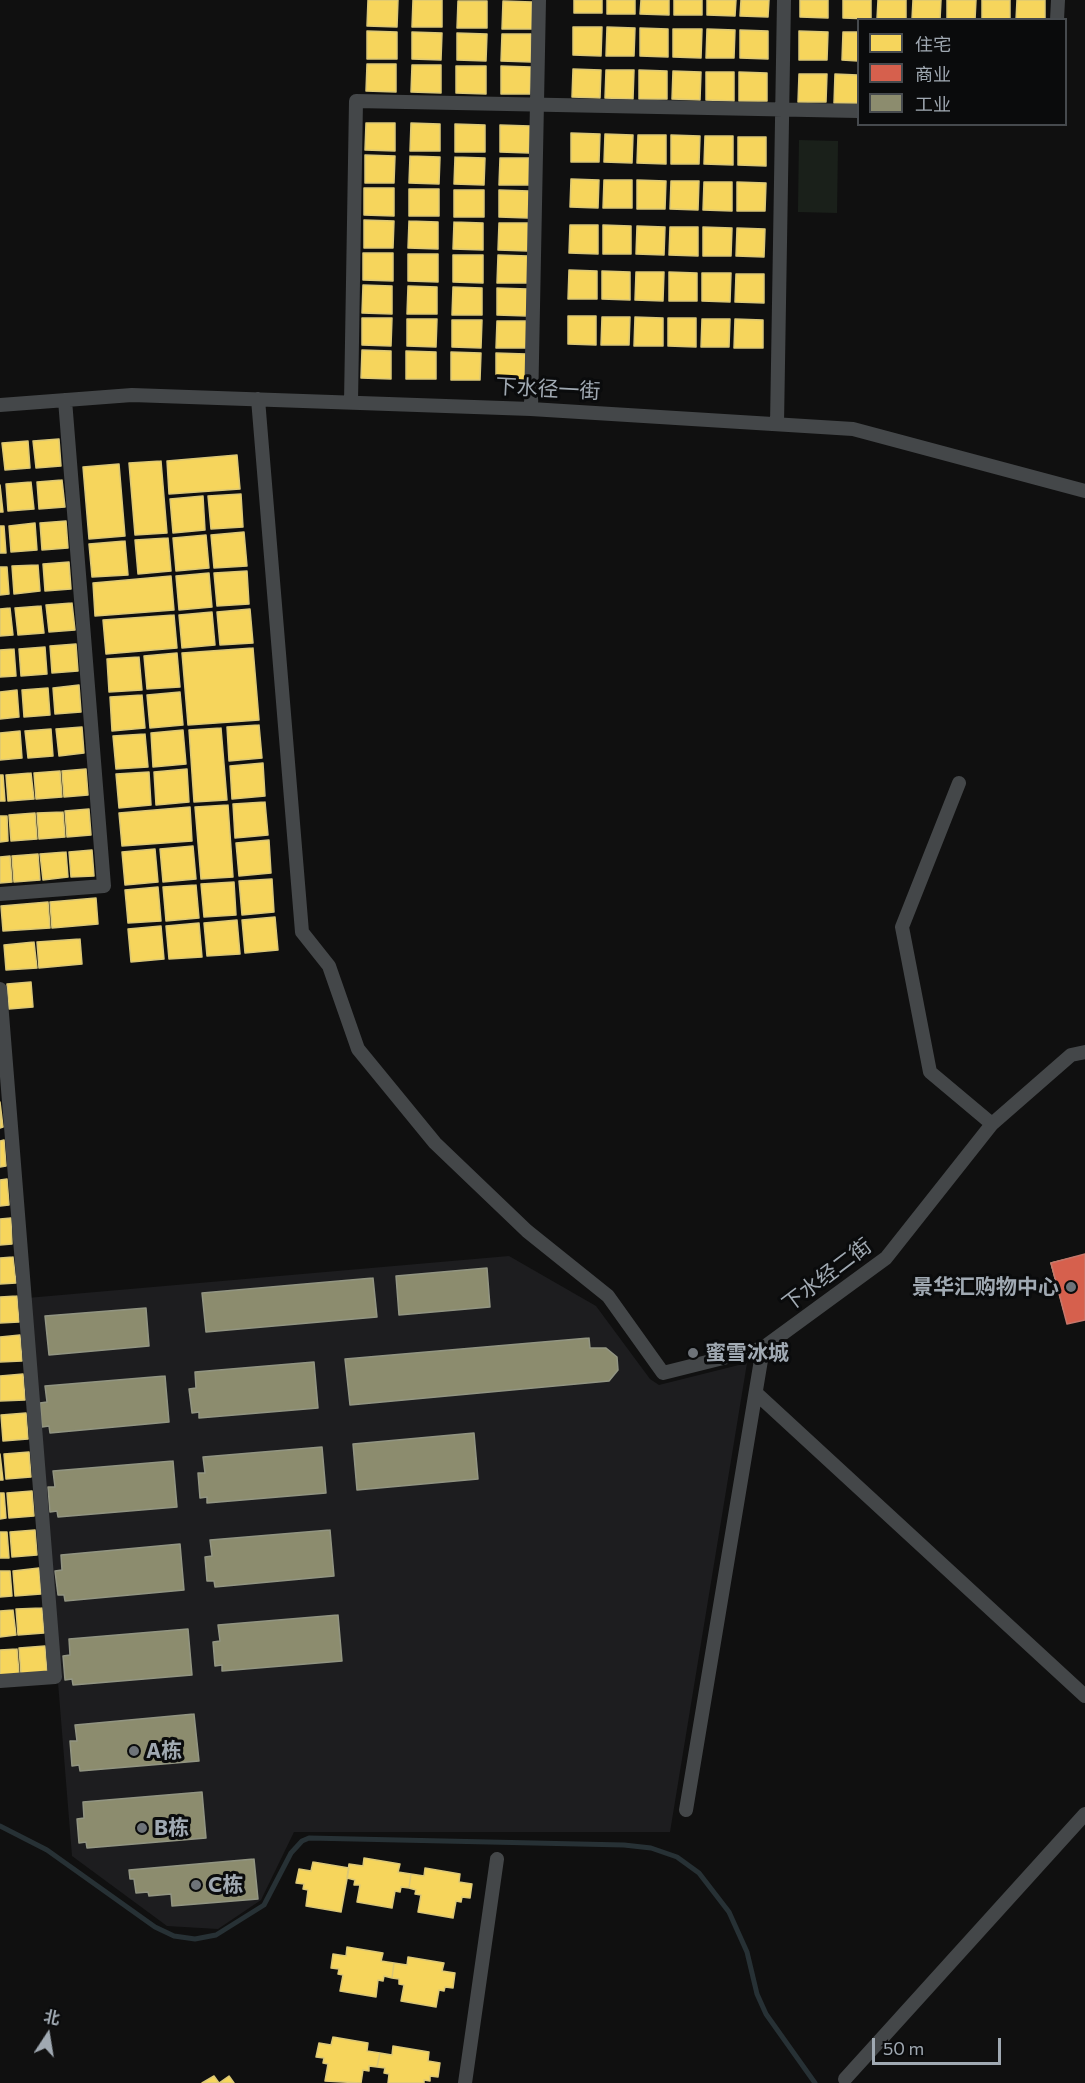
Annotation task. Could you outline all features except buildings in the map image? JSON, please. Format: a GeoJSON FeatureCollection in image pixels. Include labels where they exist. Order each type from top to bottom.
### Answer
{"type":"FeatureCollection","features":[{"type":"Feature","properties":{"kind":"street"},"geometry":{"type":"LineString","coordinates":[[531,409],[539,0]]}},
{"type":"Feature","properties":{"kind":"street"},"geometry":{"type":"LineString","coordinates":[[777,424],[784,0]]}},
{"type":"Feature","properties":{"kind":"street"},"geometry":{"type":"LineString","coordinates":[[1058,0],[1058,18]]}},
{"type":"Feature","properties":{"kind":"street"},"geometry":{"type":"LineString","coordinates":[[351,402],[356,101],[857,111]]}},
{"type":"Feature","properties":{"kind":"street","name":"下水径一街"},"geometry":{"type":"LineString","coordinates":[[0,405],[132,395],[531,409],[854,429],[1085,491]]}},
{"type":"Feature","properties":{"kind":"street","name":"下水经二街"},"geometry":{"type":"LineString","coordinates":[[258,399],[302,932],[329,966],[358,1048],[435,1143],[527,1231],[608,1296],[663,1373],[764,1348],[886,1258],[992,1124],[1071,1055],[1085,1052]]}},
{"type":"Feature","properties":{"kind":"street"},"geometry":{"type":"LineString","coordinates":[[0,894],[104,886],[65,400]]}},
{"type":"Feature","properties":{"kind":"street"},"geometry":{"type":"LineString","coordinates":[[959,783],[902,927],[930,1072],[992,1124]]}},
{"type":"Feature","properties":{"kind":"street"},"geometry":{"type":"LineString","coordinates":[[0,989],[55,1677],[0,1681]]}},
{"type":"Feature","properties":{"kind":"street"},"geometry":{"type":"LineString","coordinates":[[686,1810],[764,1348]]}},
{"type":"Feature","properties":{"kind":"street"},"geometry":{"type":"LineString","coordinates":[[757,1394],[1085,1696]]}},
{"type":"Feature","properties":{"kind":"street"},"geometry":{"type":"LineString","coordinates":[[845,2079],[1085,1814]]}},
{"type":"Feature","properties":{"kind":"street"},"geometry":{"type":"LineString","coordinates":[[465,2083],[497,1859]]}},
{"type":"Feature","properties":{"kind":"shaded area"},"geometry":{"type":"Polygon","coordinates":[[[799,140],[838,141],[837,213],[798,212],[799,140]]]}},
{"type":"Feature","properties":{"kind":"shaded area"},"geometry":{"type":"Polygon","coordinates":[[[509,1256],[596,1306],[650,1379],[659,1385],[747,1363],[670,1832],[294,1832],[261,1900],[218,1929],[167,1926],[72,1856],[27,1298],[509,1256]]]}},
{"type":"Feature","properties":{"kind":"waterway"},"geometry":{"type":"LineString","coordinates":[[0,1826],[47,1850],[155,1927],[174,1936],[195,1939],[216,1935],[264,1905],[291,1853],[302,1841],[309,1838],[624,1845],[651,1848],[677,1857],[699,1873],[729,1912],[747,1952],[757,1994],[766,2014],[815,2083]]}},
{"type":"Feature","properties":{"kind":"place","name":"景华汇购物中心"},"geometry":{"type":"Point","coordinates":[1071,1287]}},
{"type":"Feature","properties":{"kind":"place","name":"蜜雪冰城"},"geometry":{"type":"Point","coordinates":[693,1353]}},
{"type":"Feature","properties":{"kind":"place","name":"A栋"},"geometry":{"type":"Point","coordinates":[134,1751]}},
{"type":"Feature","properties":{"kind":"place","name":"B栋"},"geometry":{"type":"Point","coordinates":[142,1828]}},
{"type":"Feature","properties":{"kind":"place","name":"C栋"},"geometry":{"type":"Point","coordinates":[196,1885]}}]}
